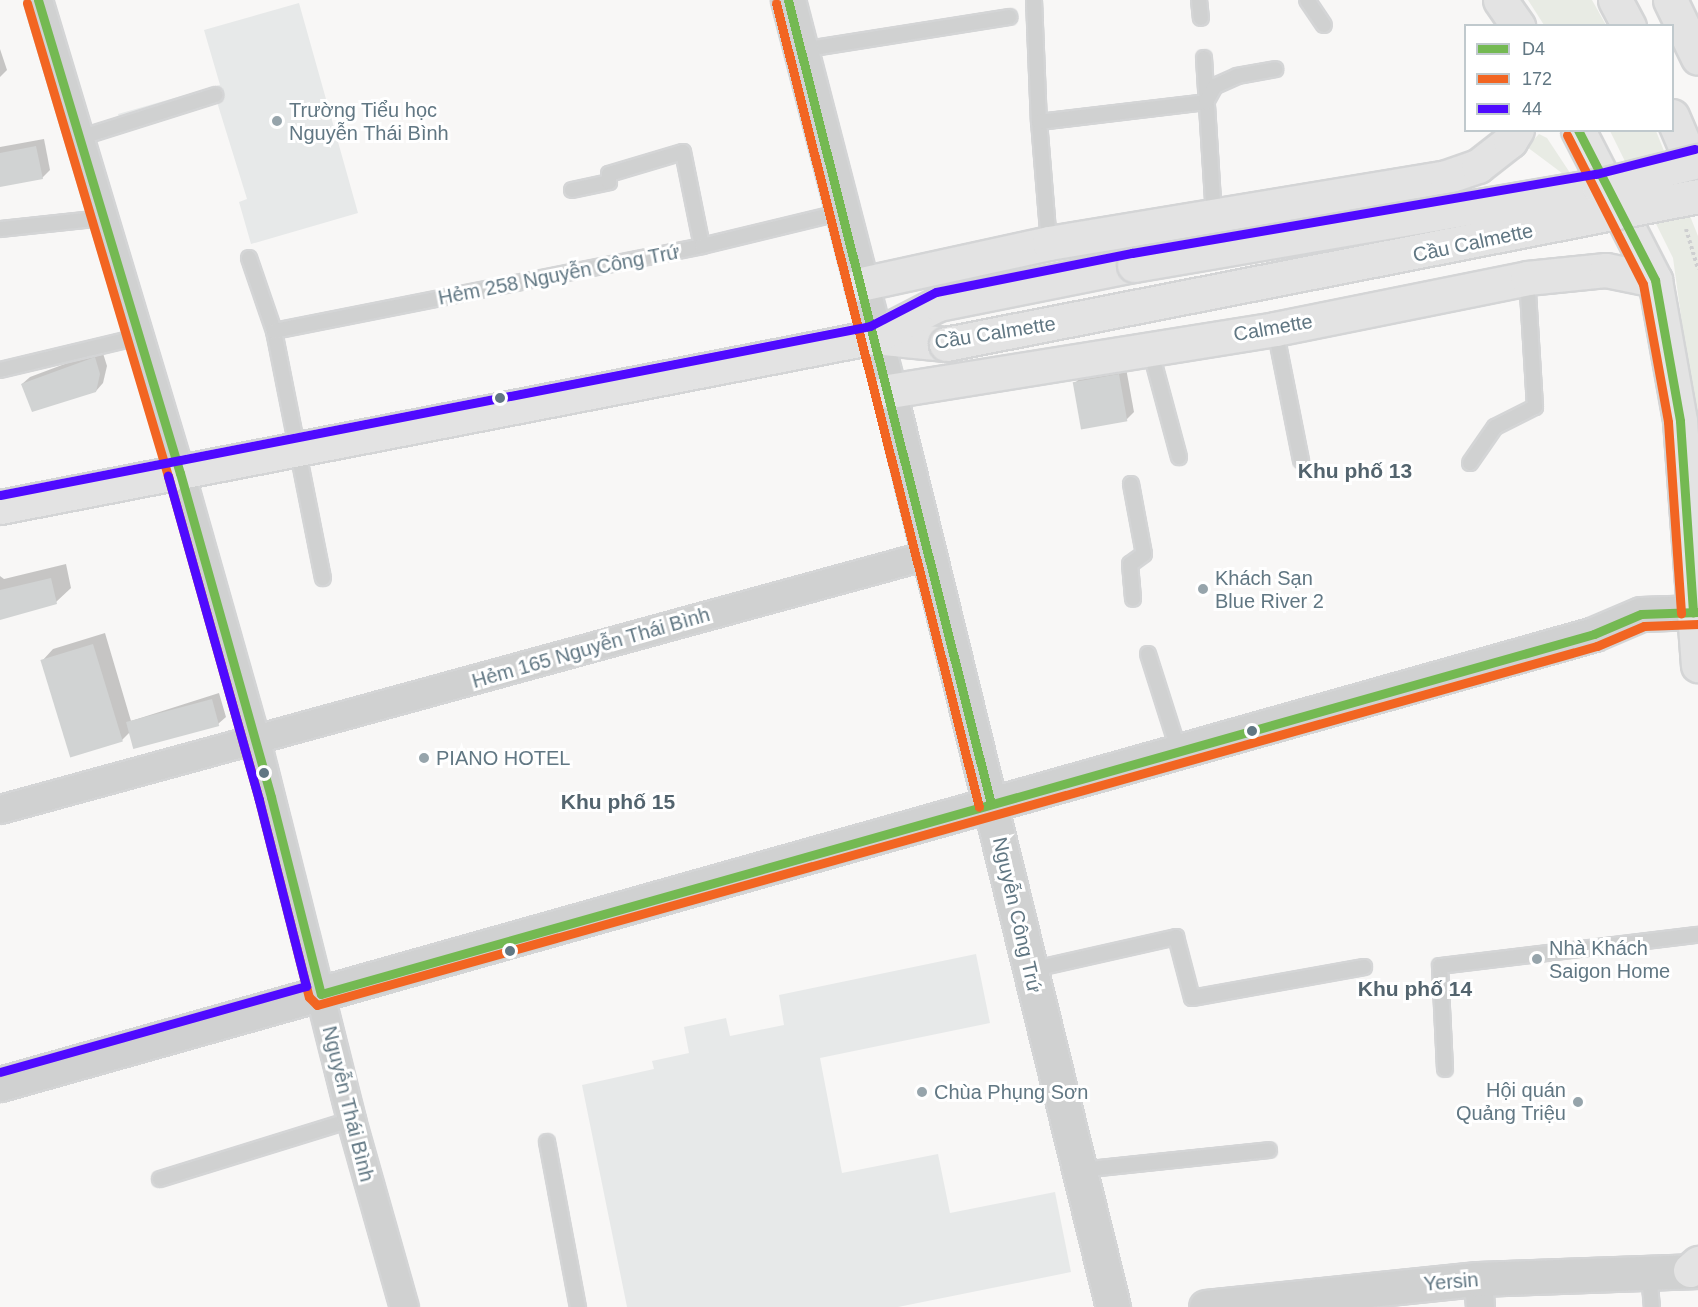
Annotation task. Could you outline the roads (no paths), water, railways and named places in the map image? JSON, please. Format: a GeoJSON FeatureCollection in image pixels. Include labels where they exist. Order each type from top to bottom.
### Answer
{"type":"FeatureCollection","features":[{"type":"Feature","properties":{"kind":"main road"},"geometry":{"type":"LineString","coordinates":[[1615,0],[1628,24]]}},
{"type":"Feature","properties":{"kind":"main road"},"geometry":{"type":"LineString","coordinates":[[1670,0],[1698,58]]}},
{"type":"Feature","properties":{"kind":"main road"},"geometry":{"type":"LineString","coordinates":[[1691,0],[1698,15]]}},
{"type":"Feature","properties":{"kind":"main road"},"geometry":{"type":"LineString","coordinates":[[1674,121],[1698,177]]}},
{"type":"Feature","properties":{"kind":"main road"},"geometry":{"type":"LineString","coordinates":[[861,284],[1049,243],[1446,177],[1485,162],[1510,141],[1516,132]]}},
{"type":"Feature","properties":{"kind":"main road"},"geometry":{"type":"LineString","coordinates":[[1579,132],[1655,280],[1680,421],[1698,665]]}},
{"type":"Feature","properties":{"kind":"main road","name":"Cầu Calmette"},"geometry":{"type":"LineString","coordinates":[[874,337],[938,304],[1134,265],[1598,186],[1698,161]]}},
{"type":"Feature","properties":{"kind":"main road"},"geometry":{"type":"LineString","coordinates":[[1446,177],[1468,291]]}},
{"type":"Feature","properties":{"kind":"main road","name":"Cầu Calmette"},"geometry":{"type":"LineString","coordinates":[[874,337],[946,344],[1698,196]]}},
{"type":"Feature","properties":{"kind":"main road","name":"Calmette"},"geometry":{"type":"LineString","coordinates":[[890,391],[1275,328],[1527,278],[1606,270],[1655,280]]}},
{"type":"Feature","properties":{"kind":"main road"},"geometry":{"type":"LineString","coordinates":[[0,507],[874,337]]}},
{"type":"Feature","properties":{"kind":"street","name":"Nguyễn Thái Bình"},"geometry":{"type":"LineString","coordinates":[[38,0],[180,473],[256,741],[351,1120],[404,1307]]}},
{"type":"Feature","properties":{"kind":"street","name":"Nguyễn Công Trứ"},"geometry":{"type":"LineString","coordinates":[[788,0],[874,337],[890,391],[927,555],[991,804],[1029,970],[1113,1307]]}},
{"type":"Feature","properties":{"kind":"street","name":"Hẻm 165 Nguyễn Thái Bình"},"geometry":{"type":"LineString","coordinates":[[0,810],[927,555]]}},
{"type":"Feature","properties":{"kind":"street"},"geometry":{"type":"LineString","coordinates":[[0,1084],[1594,634],[1643,637],[1695,612]]}},
{"type":"Feature","properties":{"kind":"street","name":"Yersin"},"geometry":{"type":"LineString","coordinates":[[1206,1307],[1479,1293],[1696,1268]]}},
{"type":"Feature","properties":{"kind":"lane"},"geometry":{"type":"LineString","coordinates":[[1034,0],[1039,122],[1049,243]]}},
{"type":"Feature","properties":{"kind":"lane"},"geometry":{"type":"LineString","coordinates":[[1199,0],[1201,18]]}},
{"type":"Feature","properties":{"kind":"lane"},"geometry":{"type":"LineString","coordinates":[[1307,0],[1324,25]]}},
{"type":"Feature","properties":{"kind":"lane"},"geometry":{"type":"LineString","coordinates":[[801,51],[1009,17]]}},
{"type":"Feature","properties":{"kind":"lane"},"geometry":{"type":"LineString","coordinates":[[1204,58],[1214,215]]}},
{"type":"Feature","properties":{"kind":"lane"},"geometry":{"type":"LineString","coordinates":[[1206,102],[1215,86],[1237,76],[1275,69]]}},
{"type":"Feature","properties":{"kind":"lane"},"geometry":{"type":"LineString","coordinates":[[79,138],[215,95]]}},
{"type":"Feature","properties":{"kind":"lane"},"geometry":{"type":"LineString","coordinates":[[1039,122],[1206,102]]}},
{"type":"Feature","properties":{"kind":"lane"},"geometry":{"type":"LineString","coordinates":[[572,190],[609,182],[609,174],[683,152],[702,246]]}},
{"type":"Feature","properties":{"kind":"lane","name":"Hẻm 258 Nguyễn Công Trứ"},"geometry":{"type":"LineString","coordinates":[[274,331],[702,246],[843,212]]}},
{"type":"Feature","properties":{"kind":"lane"},"geometry":{"type":"LineString","coordinates":[[0,229],[103,218]]}},
{"type":"Feature","properties":{"kind":"lane"},"geometry":{"type":"LineString","coordinates":[[249,258],[274,331],[299,448],[322,578]]}},
{"type":"Feature","properties":{"kind":"lane"},"geometry":{"type":"LineString","coordinates":[[1470,463],[1495,427],[1536,407],[1527,278]]}},
{"type":"Feature","properties":{"kind":"lane"},"geometry":{"type":"LineString","coordinates":[[1275,328],[1301,460]]}},
{"type":"Feature","properties":{"kind":"lane"},"geometry":{"type":"LineString","coordinates":[[0,370],[138,337]]}},
{"type":"Feature","properties":{"kind":"lane"},"geometry":{"type":"LineString","coordinates":[[1150,347],[1179,457]]}},
{"type":"Feature","properties":{"kind":"lane"},"geometry":{"type":"LineString","coordinates":[[1131,484],[1144,554],[1130,564],[1133,599]]}},
{"type":"Feature","properties":{"kind":"lane"},"geometry":{"type":"LineString","coordinates":[[1148,654],[1179,752]]}},
{"type":"Feature","properties":{"kind":"lane"},"geometry":{"type":"LineString","coordinates":[[1445,1069],[1440,966],[1698,935]]}},
{"type":"Feature","properties":{"kind":"lane"},"geometry":{"type":"LineString","coordinates":[[1029,970],[1176,937],[1192,998],[1364,967]]}},
{"type":"Feature","properties":{"kind":"lane"},"geometry":{"type":"LineString","coordinates":[[160,1179],[351,1120]]}},
{"type":"Feature","properties":{"kind":"lane"},"geometry":{"type":"LineString","coordinates":[[547,1142],[578,1307]]}},
{"type":"Feature","properties":{"kind":"lane"},"geometry":{"type":"LineString","coordinates":[[1080,1170],[1269,1150]]}},
{"type":"Feature","properties":{"kind":"lane"},"geometry":{"type":"LineString","coordinates":[[1649,1274],[1652,1307]]}},
{"type":"Feature","properties":{"kind":"place","name":"Trường Tiểu học Nguyễn Thái Bình"},"geometry":{"type":"Point","coordinates":[277,121]}},
{"type":"Feature","properties":{"kind":"place","name":"Khách Sạn Blue River 2"},"geometry":{"type":"Point","coordinates":[1203,589]}},
{"type":"Feature","properties":{"kind":"place","name":"PIANO HOTEL"},"geometry":{"type":"Point","coordinates":[424,758]}},
{"type":"Feature","properties":{"kind":"place","name":"Nhà Khách Saigon Home"},"geometry":{"type":"Point","coordinates":[1537,959]}},
{"type":"Feature","properties":{"kind":"place","name":"Chùa Phụng Sơn"},"geometry":{"type":"Point","coordinates":[922,1092]}},
{"type":"Feature","properties":{"kind":"place","name":"Hội quán Quảng Triệu"},"geometry":{"type":"Point","coordinates":[1578,1102]}},
{"type":"Feature","properties":{"kind":"district","name":"Khu phố 13"},"geometry":{"type":"Point","coordinates":[1355,471]}},
{"type":"Feature","properties":{"kind":"district","name":"Khu phố 15"},"geometry":{"type":"Point","coordinates":[618,802]}},
{"type":"Feature","properties":{"kind":"district","name":"Khu phố 14"},"geometry":{"type":"Point","coordinates":[1415,989]}}]}
